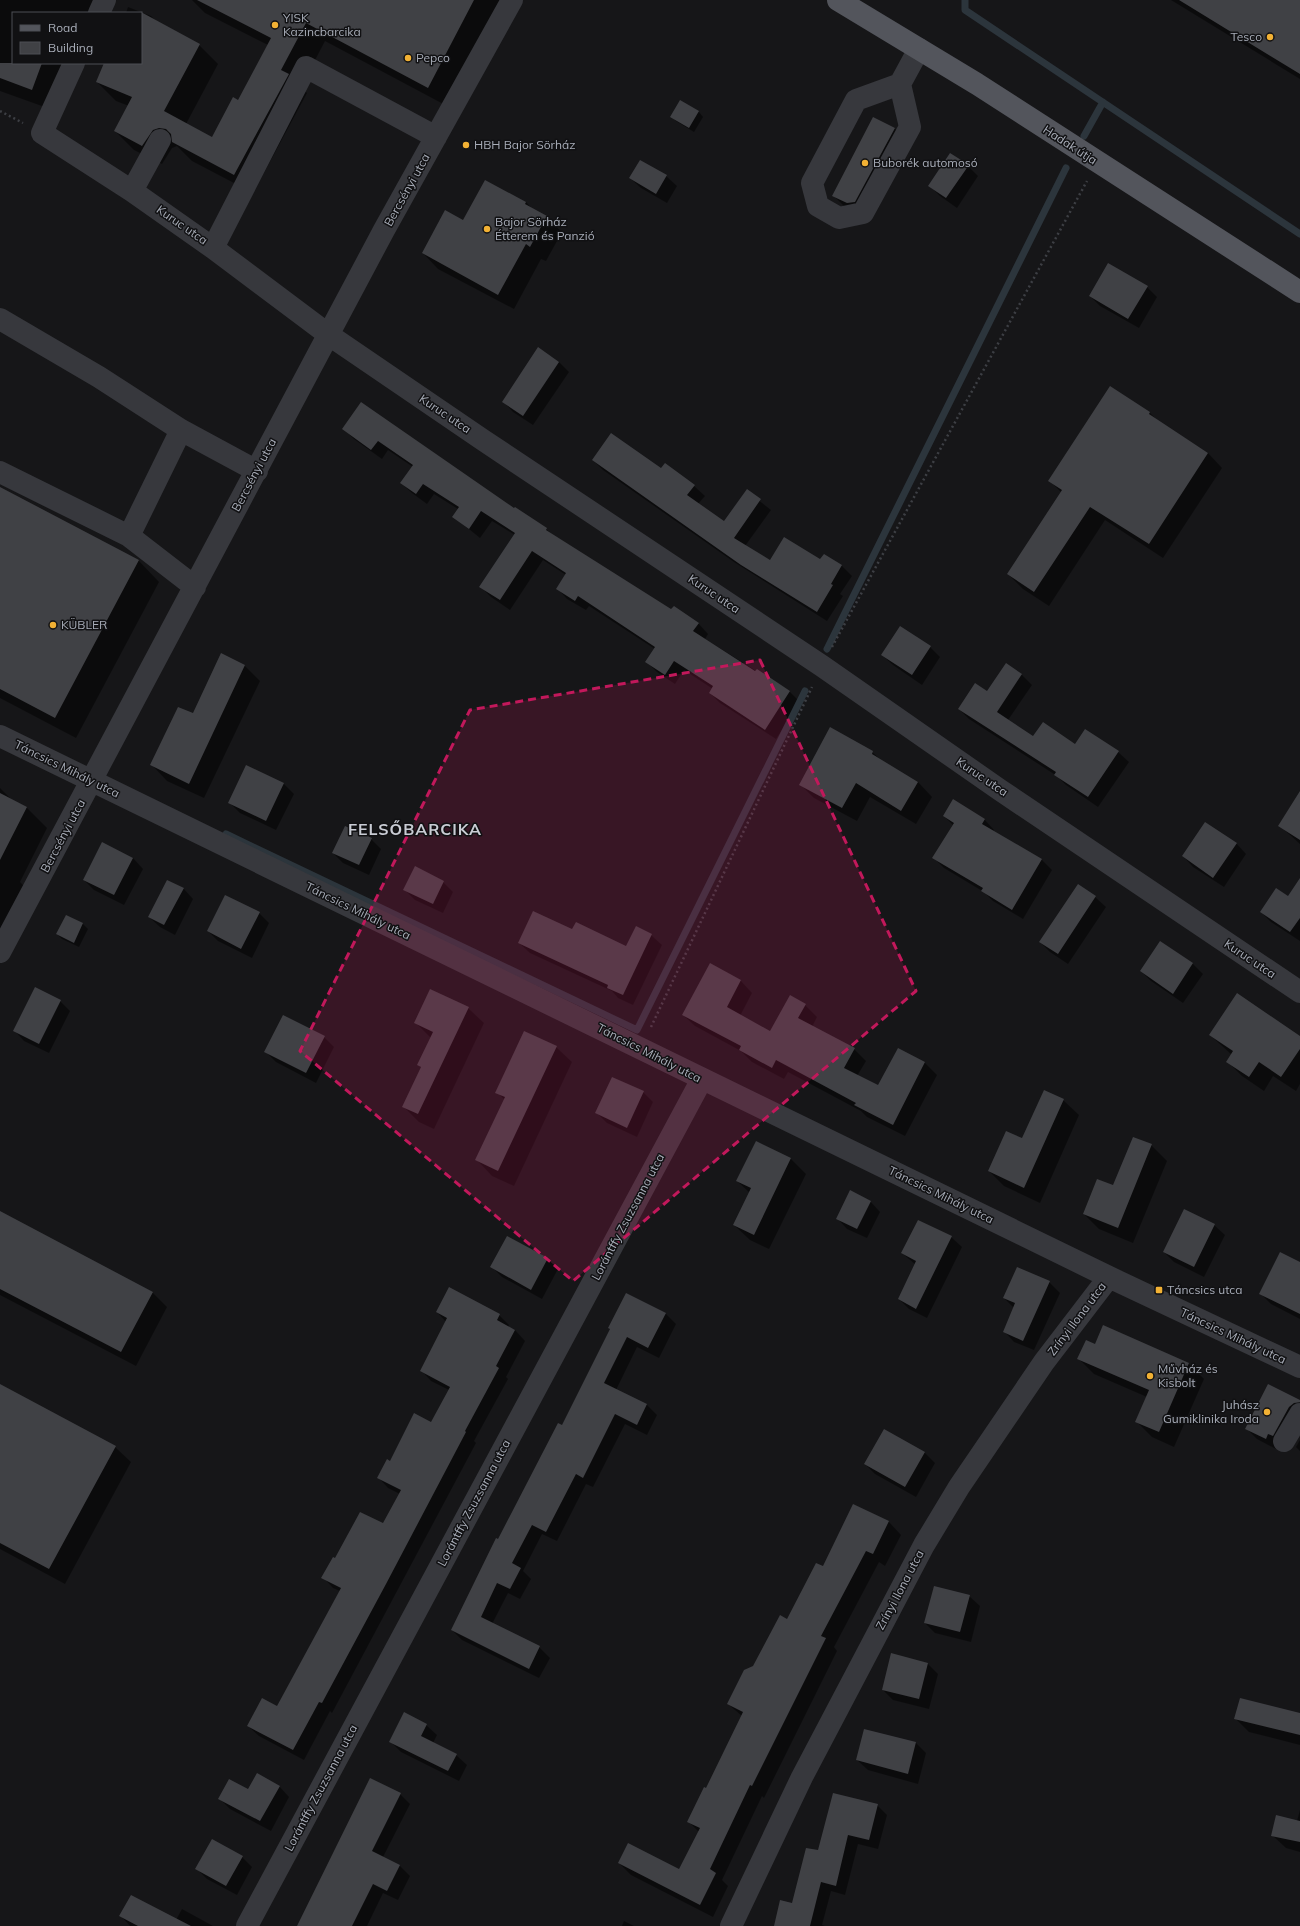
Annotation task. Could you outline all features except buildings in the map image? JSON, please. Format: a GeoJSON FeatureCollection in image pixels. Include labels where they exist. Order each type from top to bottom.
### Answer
{"type":"FeatureCollection","features":[{"type":"Feature","properties":{"kind":"main road","name":"Hadak útja"},"geometry":{"type":"LineString","coordinates":[[838,0],[919,49],[1300,292]]}},
{"type":"Feature","properties":{"kind":"street"},"geometry":{"type":"LineString","coordinates":[[99,12],[105,0]]}},
{"type":"Feature","properties":{"kind":"street","name":"Bercsényi utca"},"geometry":{"type":"LineString","coordinates":[[0,952],[93,781],[329,335],[512,0]]}},
{"type":"Feature","properties":{"kind":"street"},"geometry":{"type":"LineString","coordinates":[[900,84],[910,126],[863,213],[839,218],[818,206],[812,183],[856,100],[900,84],[919,49]]}},
{"type":"Feature","properties":{"kind":"street","name":"Kuruc utca"},"geometry":{"type":"LineString","coordinates":[[74,64],[42,133],[132,191],[213,248],[329,335],[822,666],[1000,790],[1300,992]]}},
{"type":"Feature","properties":{"kind":"street"},"geometry":{"type":"LineString","coordinates":[[213,248],[306,67],[436,137]]}},
{"type":"Feature","properties":{"kind":"street"},"geometry":{"type":"LineString","coordinates":[[132,191],[160,140]]}},
{"type":"Feature","properties":{"kind":"street"},"geometry":{"type":"LineString","coordinates":[[1,323],[99,376],[181,430],[257,471]]}},
{"type":"Feature","properties":{"kind":"street"},"geometry":{"type":"LineString","coordinates":[[129,536],[181,430]]}},
{"type":"Feature","properties":{"kind":"street"},"geometry":{"type":"LineString","coordinates":[[0,472],[129,536],[195,587]]}},
{"type":"Feature","properties":{"kind":"street","name":"Táncsics Mihály utca"},"geometry":{"type":"LineString","coordinates":[[0,736],[1109,1277],[1300,1368]]}},
{"type":"Feature","properties":{"kind":"street","name":"Lorántffy Zsuzsanna utca"},"geometry":{"type":"LineString","coordinates":[[247,1926],[702,1079]]}},
{"type":"Feature","properties":{"kind":"street","name":"Zrínyi Ilona utca"},"geometry":{"type":"LineString","coordinates":[[731,1926],[802,1777],[924,1545],[960,1487],[1044,1362],[1109,1277]]}},
{"type":"Feature","properties":{"kind":"street"},"geometry":{"type":"LineString","coordinates":[[1284,1441],[1300,1414]]}},
{"type":"Feature","properties":{"kind":"path"},"geometry":{"type":"LineString","coordinates":[[642,1048],[693,935],[822,666],[1097,163]]}},
{"type":"Feature","properties":{"kind":"highlighted area"},"geometry":{"type":"Polygon","coordinates":[[[760,660],[916,991],[573,1281],[300,1051],[470,710],[760,660]]]}},
{"type":"Feature","properties":{"kind":"waterway"},"geometry":{"type":"LineString","coordinates":[[965,0],[965,10],[1300,234]]}},
{"type":"Feature","properties":{"kind":"waterway"},"geometry":{"type":"LineString","coordinates":[[1084,136],[1103,102]]}},
{"type":"Feature","properties":{"kind":"waterway"},"geometry":{"type":"LineString","coordinates":[[827,649],[1066,168]]}},
{"type":"Feature","properties":{"kind":"waterway"},"geometry":{"type":"LineString","coordinates":[[226,834],[637,1030],[805,691]]}},
{"type":"Feature","properties":{"kind":"place","name":"YISK Kazincbarcika"},"geometry":{"type":"Point","coordinates":[275,25]}},
{"type":"Feature","properties":{"kind":"place","name":"Tesco"},"geometry":{"type":"Point","coordinates":[1270,37]}},
{"type":"Feature","properties":{"kind":"place","name":"Pepco"},"geometry":{"type":"Point","coordinates":[408,58]}},
{"type":"Feature","properties":{"kind":"place","name":"HBH Bajor Sörház"},"geometry":{"type":"Point","coordinates":[466,145]}},
{"type":"Feature","properties":{"kind":"place","name":"Buborék automosó"},"geometry":{"type":"Point","coordinates":[865,163]}},
{"type":"Feature","properties":{"kind":"place","name":"Bajor Sörház Étterem és Panzió"},"geometry":{"type":"Point","coordinates":[487,229]}},
{"type":"Feature","properties":{"kind":"place","name":"KÜBLER"},"geometry":{"type":"Point","coordinates":[53,625]}},
{"type":"Feature","properties":{"kind":"place","name":"Táncsics utca"},"geometry":{"type":"Point","coordinates":[1159,1290]}},
{"type":"Feature","properties":{"kind":"place","name":"Művház és Kisbolt"},"geometry":{"type":"Point","coordinates":[1150,1376]}},
{"type":"Feature","properties":{"kind":"place","name":"Juhász Gumiklinika Iroda"},"geometry":{"type":"Point","coordinates":[1267,1412]}},
{"type":"Feature","properties":{"kind":"district","name":"FELSŐBARCIKA"},"geometry":{"type":"Point","coordinates":[415,829]}}]}
